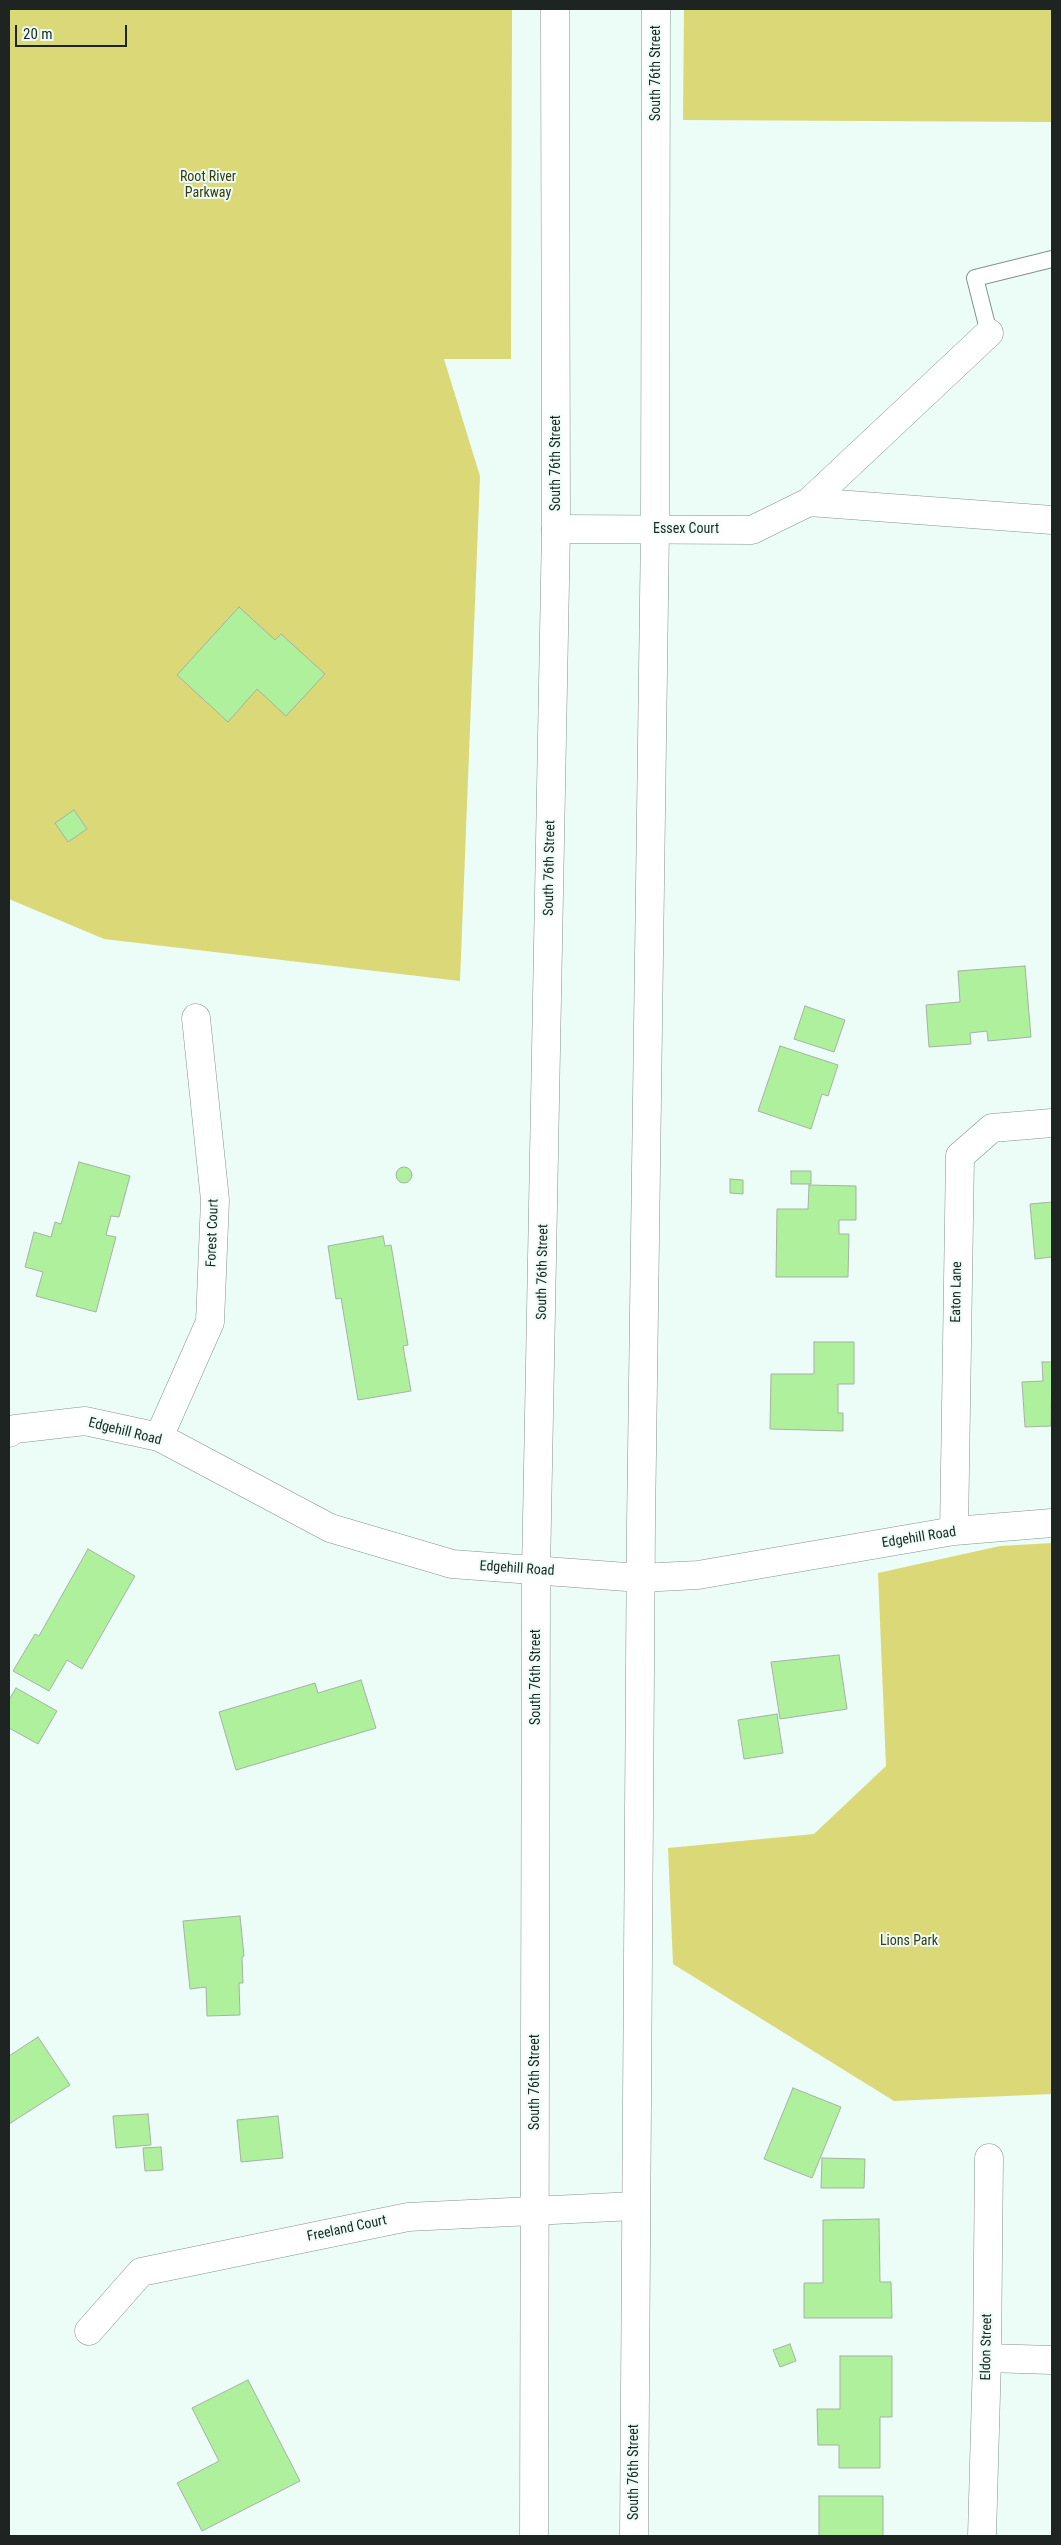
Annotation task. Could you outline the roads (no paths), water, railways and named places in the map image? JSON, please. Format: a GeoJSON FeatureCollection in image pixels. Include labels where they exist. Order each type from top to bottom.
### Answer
{"type":"FeatureCollection","features":[{"type":"Feature","properties":{"kind":"main road","name":"South 76th Street"},"geometry":{"type":"LineString","coordinates":[[534,2536],[536,1571],[556,528],[555,9]]}},
{"type":"Feature","properties":{"kind":"main road","name":"South 76th Street"},"geometry":{"type":"LineString","coordinates":[[634,2536],[640,1578],[655,529],[656,9]]}},
{"type":"Feature","properties":{"kind":"main road","name":"Essex Court"},"geometry":{"type":"LineString","coordinates":[[556,528],[752,530],[809,502],[988,333]]}},
{"type":"Feature","properties":{"kind":"main road"},"geometry":{"type":"LineString","coordinates":[[809,502],[1052,520]]}},
{"type":"Feature","properties":{"kind":"main road","name":"Forest Court"},"geometry":{"type":"LineString","coordinates":[[159,1438],[210,1322],[215,1200],[196,1018]]}},
{"type":"Feature","properties":{"kind":"main road","name":"Eaton Lane"},"geometry":{"type":"LineString","coordinates":[[954,1531],[960,1156],[992,1128],[1052,1123]]}},
{"type":"Feature","properties":{"kind":"main road","name":"Edgehill Road"},"geometry":{"type":"LineString","coordinates":[[9,1433],[15,1429],[85,1421],[159,1438],[330,1528],[452,1564],[640,1578],[698,1575],[954,1531],[1052,1523]]}},
{"type":"Feature","properties":{"kind":"main road","name":"Eldon Street"},"geometry":{"type":"LineString","coordinates":[[982,2536],[987,2358],[989,2158]]}},
{"type":"Feature","properties":{"kind":"main road","name":"Freeland Court"},"geometry":{"type":"LineString","coordinates":[[89,2331],[141,2272],[408,2217],[635,2206]]}},
{"type":"Feature","properties":{"kind":"main road"},"geometry":{"type":"LineString","coordinates":[[987,2358],[1052,2360]]}},
{"type":"Feature","properties":{"kind":"lane"},"geometry":{"type":"LineString","coordinates":[[988,333],[975,278],[1052,259]]}},
{"type":"Feature","properties":{"kind":"park label","name":"Root River Parkway"},"geometry":{"type":"Point","coordinates":[208,186]}},
{"type":"Feature","properties":{"kind":"park label","name":"Lions Park"},"geometry":{"type":"Point","coordinates":[909,1941]}}]}
